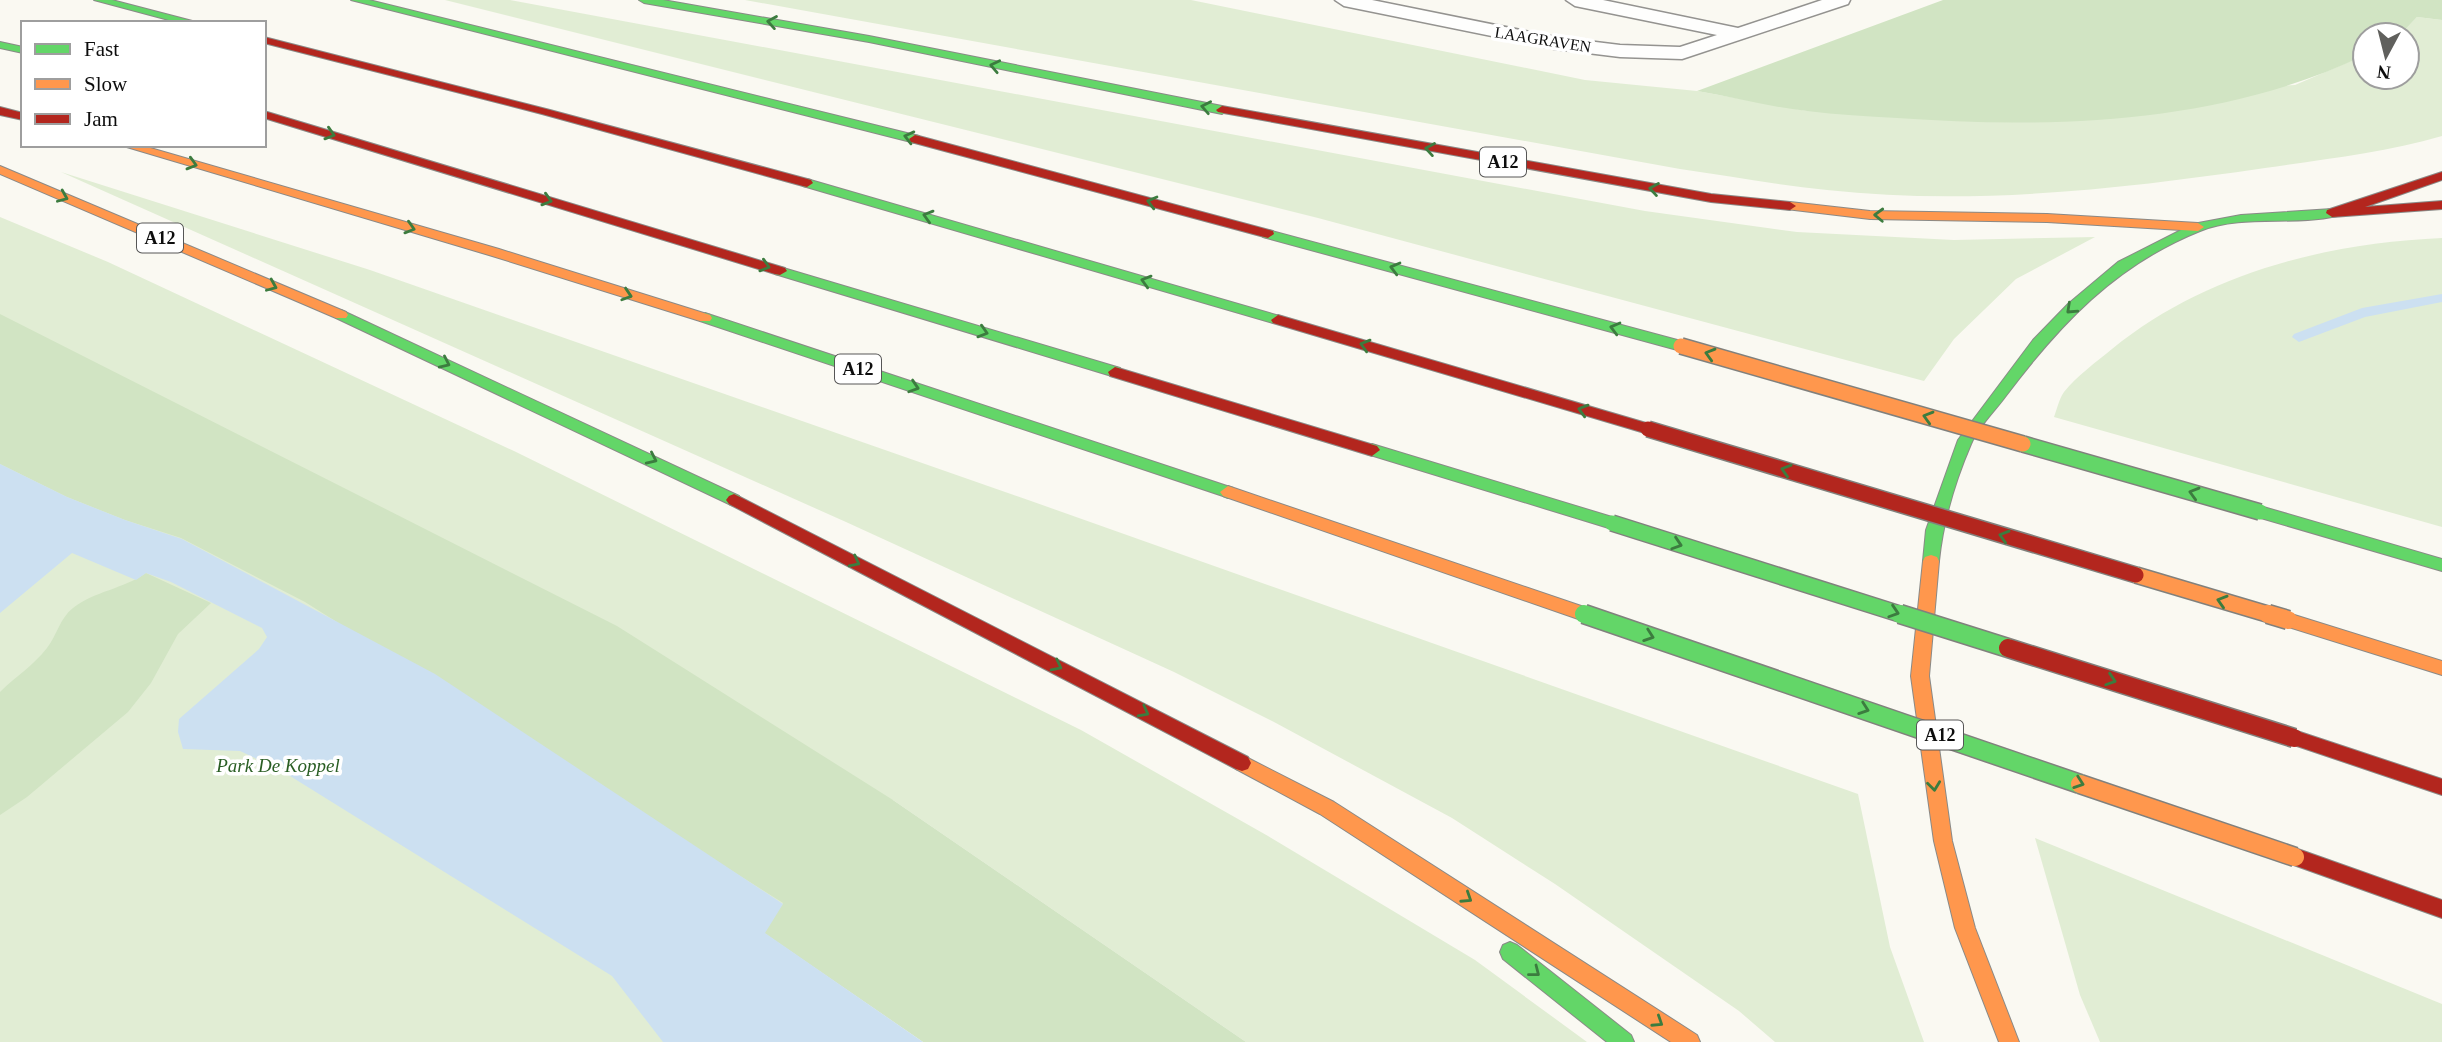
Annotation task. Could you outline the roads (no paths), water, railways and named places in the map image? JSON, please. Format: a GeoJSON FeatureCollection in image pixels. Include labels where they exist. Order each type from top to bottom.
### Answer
{"type":"FeatureCollection","features":[{"type":"Feature","properties":{"kind":"main road"},"geometry":{"type":"LineString","coordinates":[[99,0],[187,21]]}},
{"type":"Feature","properties":{"kind":"main road"},"geometry":{"type":"LineString","coordinates":[[356,0],[929,142],[1681,346],[2442,565]]}},
{"type":"Feature","properties":{"kind":"main road","name":"A12"},"geometry":{"type":"LineString","coordinates":[[644,0],[869,39],[1062,80],[1385,141],[1711,198],[1870,215],[2047,218],[2198,227]]}},
{"type":"Feature","properties":{"kind":"main road"},"geometry":{"type":"LineString","coordinates":[[266,41],[559,116],[928,216],[2442,668]]}},
{"type":"Feature","properties":{"kind":"main road"},"geometry":{"type":"LineString","coordinates":[[0,45],[21,50]]}},
{"type":"Feature","properties":{"kind":"main road"},"geometry":{"type":"LineString","coordinates":[[0,111],[21,116]]}},
{"type":"Feature","properties":{"kind":"main road"},"geometry":{"type":"LineString","coordinates":[[266,115],[1612,523],[2442,787]]}},
{"type":"Feature","properties":{"kind":"main road","name":"A12"},"geometry":{"type":"LineString","coordinates":[[133,147],[430,234],[815,355],[1209,485],[2442,909]]}},
{"type":"Feature","properties":{"kind":"main road","name":"A12"},"geometry":{"type":"LineString","coordinates":[[0,170],[321,306],[681,473],[1327,808],[1690,1042]]}},
{"type":"Feature","properties":{"kind":"main road"},"geometry":{"type":"LineString","coordinates":[[2340,212],[2442,176]]}},
{"type":"Feature","properties":{"kind":"main road"},"geometry":{"type":"LineString","coordinates":[[2009,1042],[1965,928],[1938,821],[1920,676],[1934,530],[1965,440],[2038,343],[2073,307],[2123,265],[2198,227],[2241,219],[2442,205]]}},
{"type":"Feature","properties":{"kind":"main road","name":"A12"},"geometry":{"type":"LineString","coordinates":[[1327,808],[1465,917]]}},
{"type":"Feature","properties":{"kind":"main road"},"geometry":{"type":"LineString","coordinates":[[1497,942],[1624,1042]]}},
{"type":"Feature","properties":{"kind":"lane","name":"LAAGRAVEN"},"geometry":{"type":"LineString","coordinates":[[1343,0],[1555,43],[1620,51],[1682,53],[1840,0]]}},
{"type":"Feature","properties":{"kind":"lane"},"geometry":{"type":"LineString","coordinates":[[1575,0],[1743,34]]}},
{"type":"Feature","properties":{"kind":"lane"},"geometry":{"type":"LineString","coordinates":[[1766,26],[1774,0]]}},
{"type":"Feature","properties":{"kind":"water"},"geometry":{"type":"Polygon","coordinates":[[[0,464],[67,497],[182,539],[435,674],[783,904],[765,933],[923,1042],[663,1042],[612,976],[282,771],[240,751],[183,749],[178,732],[179,719],[259,649],[267,637],[262,628],[171,582],[146,573],[136,580],[72,553],[0,613],[0,464]]]}},
{"type":"Feature","properties":{"kind":"waterway"},"geometry":{"type":"LineString","coordinates":[[2299,337],[2362,313],[2442,298]]}},
{"type":"Feature","properties":{"kind":"park label","name":"Park De Koppel"},"geometry":{"type":"Point","coordinates":[278,765]}}]}
